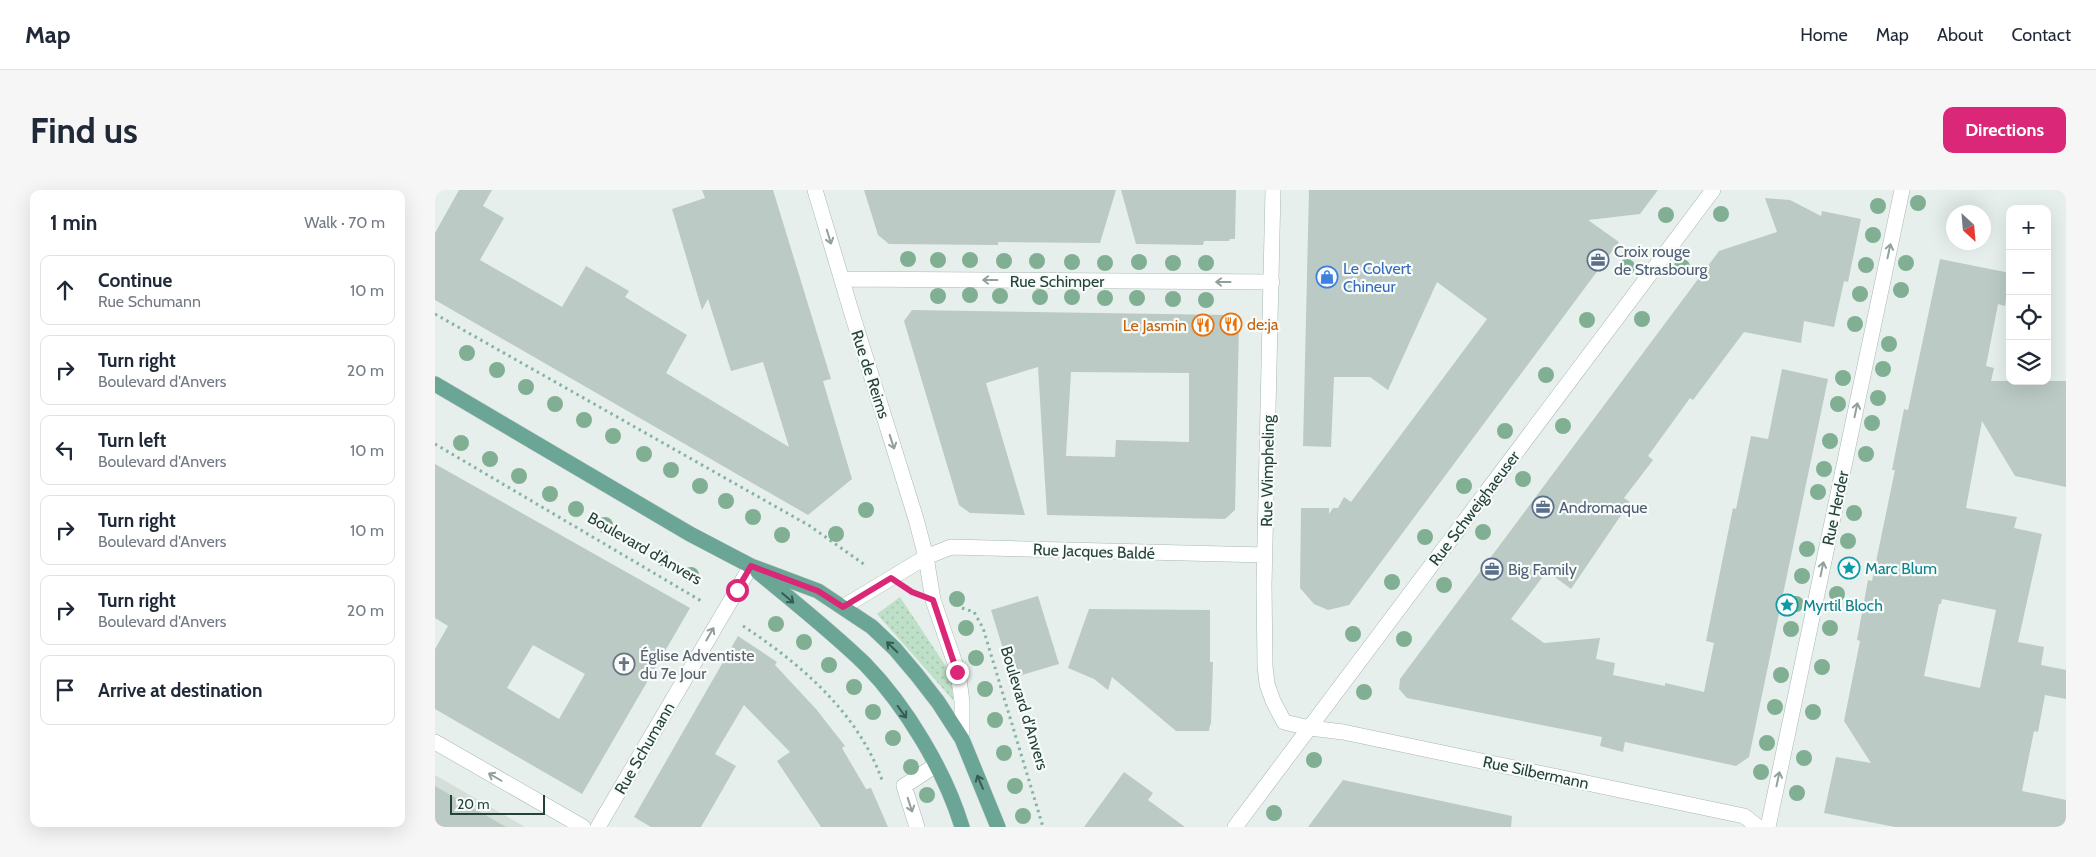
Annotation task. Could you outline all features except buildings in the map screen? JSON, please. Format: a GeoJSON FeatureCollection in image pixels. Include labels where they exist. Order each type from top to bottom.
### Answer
{"type":"FeatureCollection","features":[{"type":"Feature","properties":{"kind":"main road"},"geometry":{"type":"LineString","coordinates":[[435,384],[690,534],[751,566],[810,588],[843,607],[871,628],[895,649],[938,702],[961,740],[998,827]]}},
{"type":"Feature","properties":{"kind":"main road"},"geometry":{"type":"LineString","coordinates":[[751,566],[866,666],[916,731],[936,765],[954,803],[962,827]]}},
{"type":"Feature","properties":{"kind":"street","name":"Rue de Reims"},"geometry":{"type":"LineString","coordinates":[[815,190],[917,519],[926,557]]}},
{"type":"Feature","properties":{"kind":"street","name":"Rue Wimpheling"},"geometry":{"type":"LineString","coordinates":[[1273,190],[1265,555],[1265,666],[1267,684],[1284,722],[1310,728]]}},
{"type":"Feature","properties":{"kind":"street","name":"Rue Schweighaeuser"},"geometry":{"type":"LineString","coordinates":[[1235,827],[1713,190]]}},
{"type":"Feature","properties":{"kind":"street","name":"Rue Herder"},"geometry":{"type":"LineString","coordinates":[[1768,827],[1902,190]]}},
{"type":"Feature","properties":{"kind":"street","name":"Rue Schimper"},"geometry":{"type":"LineString","coordinates":[[842,279],[1272,282]]}},
{"type":"Feature","properties":{"kind":"street","name":"Rue Jacques Baldé"},"geometry":{"type":"LineString","coordinates":[[926,557],[951,547],[1265,555]]}},
{"type":"Feature","properties":{"kind":"street"},"geometry":{"type":"LineString","coordinates":[[843,607],[926,557],[933,600],[961,688],[961,740]]}},
{"type":"Feature","properties":{"kind":"street","name":"Rue Schumann"},"geometry":{"type":"LineString","coordinates":[[597,827],[751,566]]}},
{"type":"Feature","properties":{"kind":"street","name":"Rue Silbermann"},"geometry":{"type":"LineString","coordinates":[[1310,728],[1343,732],[1744,816],[1758,827]]}},
{"type":"Feature","properties":{"kind":"street"},"geometry":{"type":"LineString","coordinates":[[435,742],[583,827]]}},
{"type":"Feature","properties":{"kind":"street"},"geometry":{"type":"LineString","coordinates":[[917,827],[904,786],[936,765]]}},
{"type":"Feature","properties":{"kind":"path"},"geometry":{"type":"LineString","coordinates":[[435,314],[810,526],[867,566],[891,578]]}},
{"type":"Feature","properties":{"kind":"path","name":"Boulevard d'Anvers"},"geometry":{"type":"LineString","coordinates":[[435,444],[722,613],[784,655],[814,680],[845,715],[868,749],[883,786]]}},
{"type":"Feature","properties":{"kind":"path","name":"Boulevard d'Anvers"},"geometry":{"type":"LineString","coordinates":[[933,600],[974,612],[983,628],[1043,827]]}},
{"type":"Feature","properties":{"kind":"shaded area"},"geometry":{"type":"Polygon","coordinates":[[[435,775],[525,827],[435,827],[435,775]]]}},
{"type":"Feature","properties":{"kind":"green space"},"geometry":{"type":"Polygon","coordinates":[[[900,597],[951,674],[953,700],[877,614],[900,597]]]}},
{"type":"Feature","properties":{"kind":"place","name":"Croix rouge de Strasbourg"},"geometry":{"type":"Point","coordinates":[1598,260]}},
{"type":"Feature","properties":{"kind":"place","name":"Le Colvert Chineur"},"geometry":{"type":"Point","coordinates":[1327,277]}},
{"type":"Feature","properties":{"kind":"place","name":"de:ja"},"geometry":{"type":"Point","coordinates":[1231,324]}},
{"type":"Feature","properties":{"kind":"place","name":"Le Jasmin"},"geometry":{"type":"Point","coordinates":[1203,325]}},
{"type":"Feature","properties":{"kind":"place","name":"Andromaque"},"geometry":{"type":"Point","coordinates":[1543,507]}},
{"type":"Feature","properties":{"kind":"place","name":"Marc Blum"},"geometry":{"type":"Point","coordinates":[1849,568]}},
{"type":"Feature","properties":{"kind":"place","name":"Big Family"},"geometry":{"type":"Point","coordinates":[1492,569]}},
{"type":"Feature","properties":{"kind":"place","name":"Myrtil Bloch"},"geometry":{"type":"Point","coordinates":[1787,605]}},
{"type":"Feature","properties":{"kind":"place","name":"Église Adventiste du 7e Jour"},"geometry":{"type":"Point","coordinates":[624,664]}},
{"type":"Feature","properties":{"kind":"route"},"geometry":{"type":"LineString","coordinates":[[737,590],[751,566],[818,591],[843,607],[891,578],[912,592],[933,600],[957,672]]}}]}
